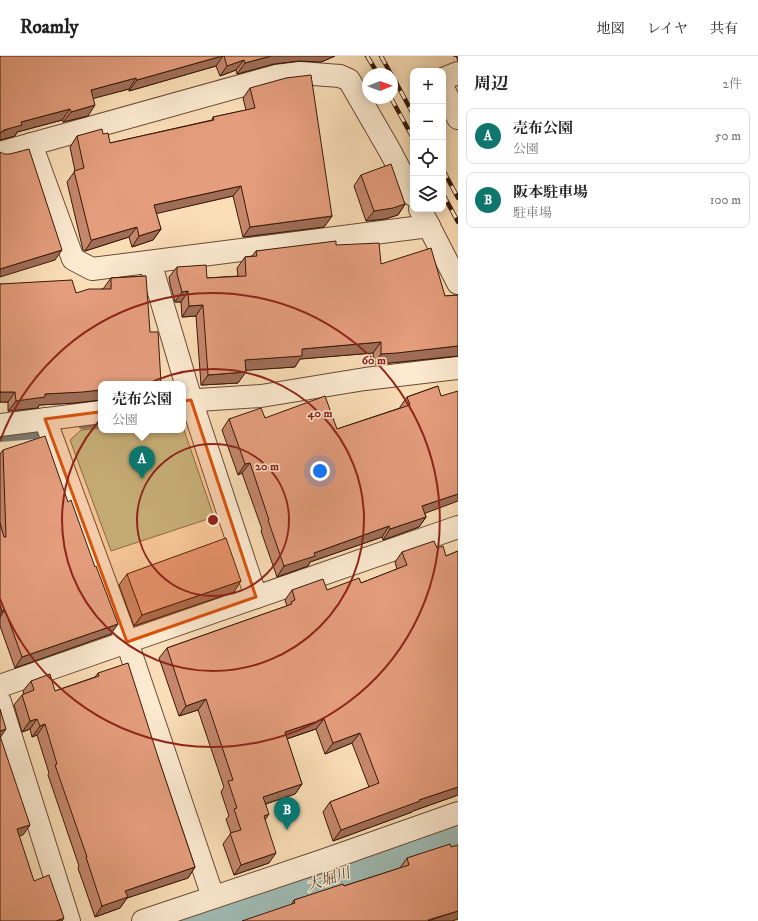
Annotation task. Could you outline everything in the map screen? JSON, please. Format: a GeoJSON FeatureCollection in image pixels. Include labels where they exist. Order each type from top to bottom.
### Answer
{"type":"FeatureCollection","features":[{"type":"Feature","properties":{"kind":"street"},"geometry":{"type":"LineString","coordinates":[[0,153],[276,76],[300,72],[340,76],[349,80],[410,189]]}},
{"type":"Feature","properties":{"kind":"street"},"geometry":{"type":"LineString","coordinates":[[446,78],[458,73]]}},
{"type":"Feature","properties":{"kind":"street"},"geometry":{"type":"LineString","coordinates":[[446,94],[458,118]]}},
{"type":"Feature","properties":{"kind":"street"},"geometry":{"type":"LineString","coordinates":[[31,144],[73,259],[92,269],[150,262],[424,218],[458,283]]}},
{"type":"Feature","properties":{"kind":"street"},"geometry":{"type":"LineString","coordinates":[[150,262],[182,381]]}},
{"type":"Feature","properties":{"kind":"street"},"geometry":{"type":"LineString","coordinates":[[256,597],[187,401],[261,396],[365,379],[458,368]]}},
{"type":"Feature","properties":{"kind":"street"},"geometry":{"type":"LineString","coordinates":[[0,425],[98,412]]}},
{"type":"Feature","properties":{"kind":"street"},"geometry":{"type":"LineString","coordinates":[[45,419],[126,642],[213,897]]}},
{"type":"Feature","properties":{"kind":"street"},"geometry":{"type":"LineString","coordinates":[[0,686],[458,527]]}},
{"type":"Feature","properties":{"kind":"street"},"geometry":{"type":"LineString","coordinates":[[0,702],[69,921]]}},
{"type":"Feature","properties":{"kind":"street"},"geometry":{"type":"LineString","coordinates":[[143,921],[325,860],[458,813]]}},
{"type":"Feature","properties":{"kind":"highlighted area"},"geometry":{"type":"Polygon","coordinates":[[[191,400],[256,597],[127,642],[45,419],[191,400]]]}},
{"type":"Feature","properties":{"kind":"green space"},"geometry":{"type":"Polygon","coordinates":[[[98,428],[98,433],[185,433],[214,517],[111,551],[70,440],[81,430],[98,428]]]}},
{"type":"Feature","properties":{"kind":"building"},"geometry":{"type":"Polygon","coordinates":[[[0,56],[222,56],[137,80],[136,78],[91,90],[95,105],[71,112],[70,109],[21,122],[22,125],[4,130],[0,133],[0,56]]]}},
{"type":"Feature","properties":{"kind":"building"},"geometry":{"type":"Polygon","coordinates":[[[224,56],[271,56],[245,63],[244,60],[227,66],[224,56]]]}},
{"type":"Feature","properties":{"kind":"building"},"geometry":{"type":"Polygon","coordinates":[[[311,75],[332,216],[250,227],[241,186],[154,205],[161,229],[139,236],[137,227],[91,240],[74,171],[84,168],[77,136],[102,129],[103,134],[108,133],[110,143],[214,120],[213,117],[255,108],[250,88],[286,78],[311,75]]]}},
{"type":"Feature","properties":{"kind":"building"},"geometry":{"type":"Polygon","coordinates":[[[29,149],[62,250],[0,269],[0,152],[10,154],[29,149]]]}},
{"type":"Feature","properties":{"kind":"building"},"geometry":{"type":"Polygon","coordinates":[[[391,164],[405,204],[393,208],[374,211],[361,175],[391,164]]]}},
{"type":"Feature","properties":{"kind":"building"},"geometry":{"type":"Polygon","coordinates":[[[336,241],[336,245],[379,243],[381,264],[431,248],[445,296],[458,295],[458,346],[381,354],[381,342],[302,349],[302,356],[245,360],[246,372],[208,375],[203,305],[189,306],[188,291],[182,292],[177,274],[177,267],[206,265],[207,278],[246,276],[245,257],[257,256],[256,251],[336,241]]]}},
{"type":"Feature","properties":{"kind":"building"},"geometry":{"type":"Polygon","coordinates":[[[146,276],[150,332],[158,332],[161,381],[98,381],[98,390],[45,394],[45,397],[16,401],[15,392],[0,392],[0,284],[72,280],[76,293],[89,289],[111,289],[111,278],[146,276]]]}},
{"type":"Feature","properties":{"kind":"building"},"geometry":{"type":"Polygon","coordinates":[[[438,386],[441,396],[458,391],[458,494],[422,506],[426,517],[390,529],[389,526],[314,553],[315,556],[284,566],[250,463],[245,464],[229,419],[261,408],[265,418],[325,396],[337,429],[410,405],[407,397],[438,386]]]}},
{"type":"Feature","properties":{"kind":"building"},"geometry":{"type":"Polygon","coordinates":[[[45,436],[68,502],[71,500],[95,567],[96,566],[118,624],[22,657],[5,610],[2,611],[0,605],[0,523],[4,537],[6,537],[3,450],[45,436]]]}},
{"type":"Feature","properties":{"kind":"building"},"geometry":{"type":"Polygon","coordinates":[[[226,538],[241,581],[142,615],[127,574],[226,538]]]}},
{"type":"Feature","properties":{"kind":"building"},"geometry":{"type":"Polygon","coordinates":[[[434,541],[437,548],[443,546],[446,556],[458,551],[458,787],[419,800],[420,801],[341,830],[330,802],[379,783],[360,733],[333,743],[324,719],[285,732],[302,784],[263,797],[269,814],[264,816],[276,853],[241,865],[230,833],[241,830],[234,809],[237,808],[228,781],[233,780],[206,699],[186,706],[167,648],[292,604],[291,602],[295,600],[292,590],[323,579],[327,590],[359,578],[361,583],[407,565],[402,552],[434,541]]]}},
{"type":"Feature","properties":{"kind":"building"},"geometry":{"type":"Polygon","coordinates":[[[128,663],[195,867],[125,891],[128,897],[102,906],[87,857],[55,765],[57,764],[45,724],[40,726],[37,719],[30,721],[22,695],[34,690],[31,681],[50,674],[55,691],[99,676],[98,673],[128,663]]]}},
{"type":"Feature","properties":{"kind":"building"},"geometry":{"type":"Polygon","coordinates":[[[0,709],[6,729],[0,731],[0,709]]]}},
{"type":"Feature","properties":{"kind":"building"},"geometry":{"type":"Polygon","coordinates":[[[0,736],[30,825],[17,829],[34,881],[49,875],[64,918],[56,921],[0,921],[0,736]]]}},
{"type":"Feature","properties":{"kind":"building"},"geometry":{"type":"Polygon","coordinates":[[[450,844],[451,847],[458,845],[458,911],[428,920],[429,921],[242,921],[295,903],[294,900],[409,865],[407,858],[450,844]]]}},
{"type":"Feature","properties":{"kind":"waterway"},"geometry":{"type":"LineString","coordinates":[[82,425],[98,424]]}},
{"type":"Feature","properties":{"kind":"waterway"},"geometry":{"type":"LineString","coordinates":[[0,438],[35,435]]}},
{"type":"Feature","properties":{"kind":"waterway","name":"大堀川"},"geometry":{"type":"LineString","coordinates":[[199,921],[458,837]]}},
{"type":"Feature","properties":{"kind":"railway"},"geometry":{"type":"LineString","coordinates":[[367,56],[374,68]]}},
{"type":"Feature","properties":{"kind":"railway"},"geometry":{"type":"LineString","coordinates":[[381,56],[388,68]]}},
{"type":"Feature","properties":{"kind":"railway"},"geometry":{"type":"LineString","coordinates":[[398,86],[410,108]]}},
{"type":"Feature","properties":{"kind":"railway"},"geometry":{"type":"LineString","coordinates":[[394,104],[410,133]]}},
{"type":"Feature","properties":{"kind":"railway"},"geometry":{"type":"LineString","coordinates":[[446,176],[458,198]]}},
{"type":"Feature","properties":{"kind":"railway"},"geometry":{"type":"LineString","coordinates":[[446,200],[458,222]]}},
{"type":"Feature","properties":{"kind":"place","name":"売布公園"},"geometry":{"type":"Point","coordinates":[142,479]}},
{"type":"Feature","properties":{"kind":"place","name":"阪本駐車場"},"geometry":{"type":"Point","coordinates":[287,830]}}]}
